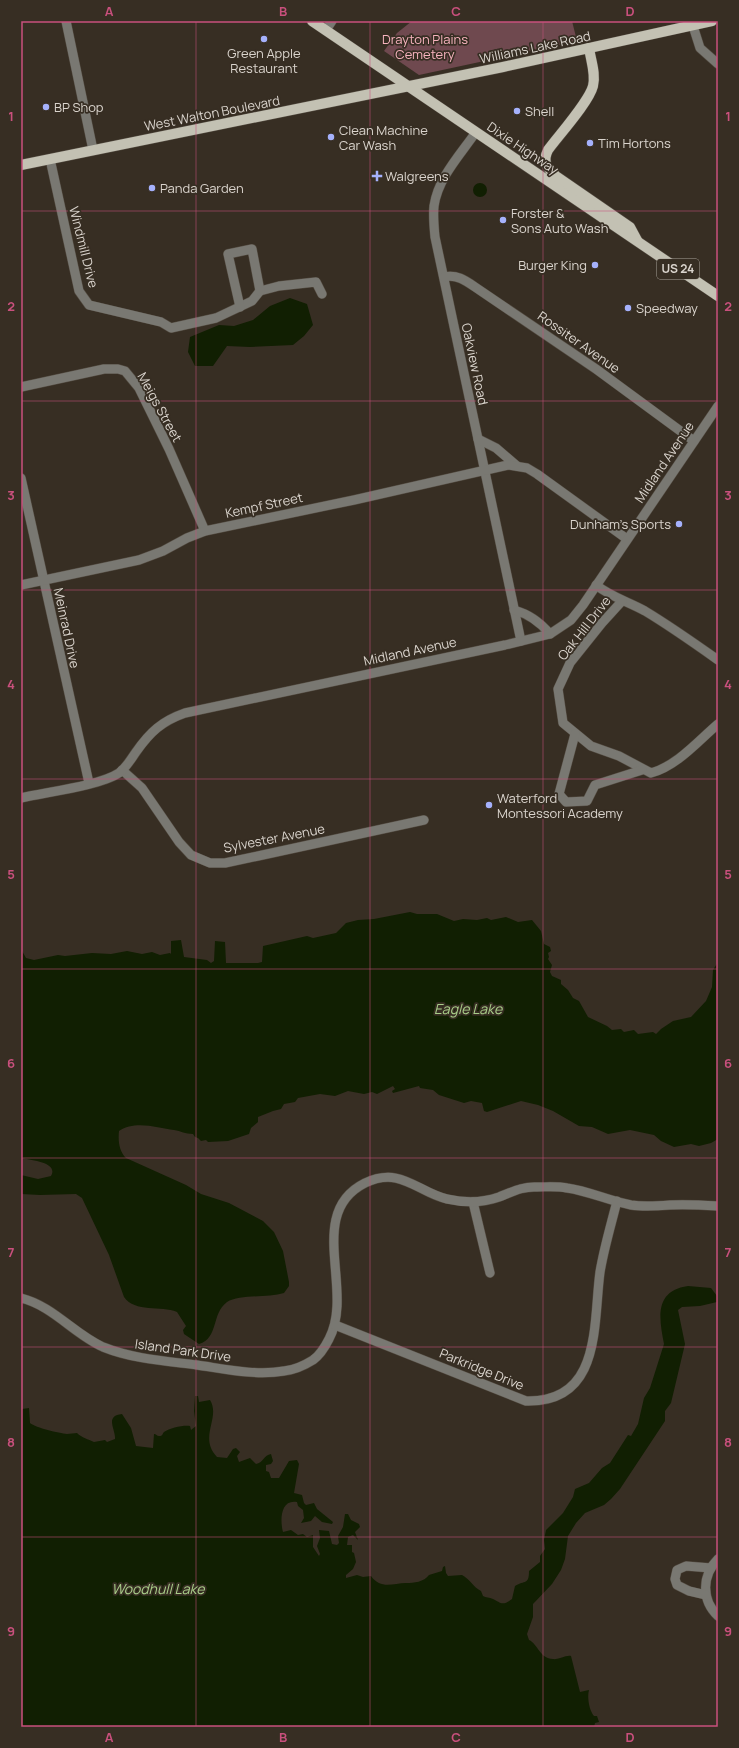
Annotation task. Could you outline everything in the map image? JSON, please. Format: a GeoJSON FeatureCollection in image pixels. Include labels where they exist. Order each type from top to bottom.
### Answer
{"type":"FeatureCollection","features":[{"type":"Feature","properties":{"kind":"main road","name":"Dixie Highway"},"geometry":{"type":"LineString","coordinates":[[312,21],[718,296]]}},
{"type":"Feature","properties":{"kind":"main road","name":"Williams Lake Road"},"geometry":{"type":"LineString","coordinates":[[409,86],[712,21]]}},
{"type":"Feature","properties":{"kind":"main road"},"geometry":{"type":"LineString","coordinates":[[589,48],[594,74],[593,86],[587,98],[548,150],[545,156],[545,163],[548,169],[556,176],[630,227],[638,241]]}},
{"type":"Feature","properties":{"kind":"main road","name":"West Walton Boulevard"},"geometry":{"type":"LineString","coordinates":[[21,165],[409,86]]}},
{"type":"Feature","properties":{"kind":"street"},"geometry":{"type":"LineString","coordinates":[[66,21],[93,150]]}},
{"type":"Feature","properties":{"kind":"street"},"geometry":{"type":"LineString","coordinates":[[326,30],[332,21]]}},
{"type":"Feature","properties":{"kind":"street"},"geometry":{"type":"LineString","coordinates":[[693,26],[700,48],[718,64]]}},
{"type":"Feature","properties":{"kind":"street","name":"Oakview Road"},"geometry":{"type":"LineString","coordinates":[[476,132],[449,170],[438,190],[434,208],[435,231],[521,641]]}},
{"type":"Feature","properties":{"kind":"street","name":"Windmill Drive"},"geometry":{"type":"LineString","coordinates":[[50,159],[79,291],[89,305],[161,322],[171,328],[216,318],[252,301],[260,291]]}},
{"type":"Feature","properties":{"kind":"street"},"geometry":{"type":"LineString","coordinates":[[240,307],[228,254],[252,249],[260,291],[279,286],[316,282],[322,294]]}},
{"type":"Feature","properties":{"kind":"street","name":"Rossiter Avenue"},"geometry":{"type":"LineString","coordinates":[[444,277],[450,275],[461,278],[475,287],[596,369],[694,441]]}},
{"type":"Feature","properties":{"kind":"street","name":"Meigs Street"},"geometry":{"type":"LineString","coordinates":[[21,387],[104,369],[118,369],[125,372],[139,388],[169,449],[205,531]]}},
{"type":"Feature","properties":{"kind":"street","name":"Midland Avenue"},"geometry":{"type":"LineString","coordinates":[[21,798],[89,784],[108,778],[122,770],[143,742],[158,726],[171,718],[185,713],[550,634],[570,620],[596,585],[718,406]]}},
{"type":"Feature","properties":{"kind":"street","name":"Kempf Street"},"geometry":{"type":"LineString","coordinates":[[478,439],[496,448],[517,466]]}},
{"type":"Feature","properties":{"kind":"street","name":"Kempf Street"},"geometry":{"type":"LineString","coordinates":[[21,585],[146,558],[205,531],[508,465],[527,468],[537,474],[627,539]]}},
{"type":"Feature","properties":{"kind":"street","name":"Meinrad Drive"},"geometry":{"type":"LineString","coordinates":[[21,478],[89,784]]}},
{"type":"Feature","properties":{"kind":"street"},"geometry":{"type":"LineString","coordinates":[[596,585],[605,592],[655,617],[718,660]]}},
{"type":"Feature","properties":{"kind":"street","name":"Oak Hill Drive"},"geometry":{"type":"LineString","coordinates":[[622,601],[570,663],[558,689],[563,723],[591,746],[619,756],[651,774],[661,771],[684,754],[718,724]]}},
{"type":"Feature","properties":{"kind":"street"},"geometry":{"type":"LineString","coordinates":[[514,610],[525,613],[533,618],[550,634]]}},
{"type":"Feature","properties":{"kind":"street"},"geometry":{"type":"LineString","coordinates":[[575,734],[559,794],[566,802],[587,801],[595,785],[642,770]]}},
{"type":"Feature","properties":{"kind":"street","name":"Sylvester Avenue"},"geometry":{"type":"LineString","coordinates":[[122,770],[147,793],[179,842],[191,855],[210,863],[258,856],[424,820]]}},
{"type":"Feature","properties":{"kind":"street","name":"Island Park Drive"},"geometry":{"type":"LineString","coordinates":[[21,1298],[45,1308],[91,1340],[129,1356],[234,1370],[272,1372],[285,1371],[313,1360],[323,1350],[335,1325],[338,1300],[333,1234],[338,1212],[344,1200],[353,1191],[366,1183],[380,1179],[404,1179],[446,1199],[473,1202],[487,1200],[533,1186],[569,1188],[631,1205],[656,1207],[671,1205],[718,1206]]}},
{"type":"Feature","properties":{"kind":"street","name":"Parkridge Drive"},"geometry":{"type":"LineString","coordinates":[[335,1325],[526,1401],[553,1398],[567,1391],[576,1383],[584,1370],[592,1351],[602,1262],[617,1201]]}},
{"type":"Feature","properties":{"kind":"street"},"geometry":{"type":"LineString","coordinates":[[473,1202],[490,1273]]}},
{"type":"Feature","properties":{"kind":"street"},"geometry":{"type":"LineString","coordinates":[[718,1559],[711,1568],[705,1589],[707,1601],[718,1616]]}},
{"type":"Feature","properties":{"kind":"street"},"geometry":{"type":"LineString","coordinates":[[706,1595],[689,1591],[677,1585],[675,1579],[677,1570],[686,1566],[711,1568]]}},
{"type":"Feature","properties":{"kind":"green space","name":"Drayton Plains Cemetery"},"geometry":{"type":"Polygon","coordinates":[[[412,21],[572,21],[577,41],[419,75],[384,51],[397,33],[412,21]]]}},
{"type":"Feature","properties":{"kind":"water"},"geometry":{"type":"Polygon","coordinates":[[[477,183],[483,183],[487,187],[487,193],[483,197],[477,197],[473,193],[473,187],[477,183]]]}},
{"type":"Feature","properties":{"kind":"water"},"geometry":{"type":"Polygon","coordinates":[[[290,298],[307,304],[313,325],[304,336],[293,345],[250,347],[227,346],[213,366],[195,366],[188,352],[190,337],[219,325],[234,326],[253,320],[270,306],[290,298]]]}},
{"type":"Feature","properties":{"kind":"water","name":"Eagle Lake"},"geometry":{"type":"Polygon","coordinates":[[[410,912],[417,914],[437,914],[454,921],[487,918],[491,920],[506,917],[518,922],[532,920],[541,931],[544,944],[550,947],[551,951],[548,953],[548,959],[552,965],[550,972],[552,976],[561,980],[561,984],[568,990],[573,998],[579,1001],[588,1017],[612,1030],[621,1029],[624,1032],[634,1030],[638,1034],[653,1032],[656,1034],[673,1021],[691,1017],[706,1001],[712,987],[713,970],[718,962],[718,1139],[711,1143],[699,1146],[691,1144],[674,1147],[661,1141],[654,1135],[630,1130],[608,1134],[592,1127],[579,1126],[553,1111],[538,1105],[521,1101],[487,1112],[484,1111],[482,1103],[471,1101],[464,1103],[439,1095],[433,1090],[420,1088],[419,1086],[393,1093],[392,1091],[395,1089],[393,1086],[377,1094],[372,1092],[364,1094],[348,1091],[335,1096],[320,1094],[298,1098],[295,1102],[284,1104],[281,1109],[258,1117],[258,1122],[251,1128],[249,1134],[228,1141],[201,1141],[193,1134],[139,1125],[125,1128],[119,1131],[119,1138],[120,1149],[126,1158],[186,1185],[201,1194],[229,1203],[263,1221],[274,1232],[283,1251],[289,1282],[289,1286],[284,1293],[239,1298],[227,1302],[219,1313],[210,1337],[199,1344],[184,1334],[183,1330],[186,1326],[177,1312],[141,1307],[129,1302],[124,1297],[109,1255],[82,1198],[76,1194],[21,1194],[21,1175],[38,1179],[51,1176],[52,1171],[51,1168],[42,1162],[21,1158],[21,949],[26,958],[34,960],[58,955],[65,956],[92,953],[111,954],[127,951],[142,954],[152,952],[160,955],[171,954],[171,941],[181,940],[184,957],[207,960],[211,963],[214,961],[215,941],[225,942],[226,963],[258,963],[262,962],[263,946],[307,936],[313,938],[336,933],[346,923],[358,920],[374,919],[410,912]]]}},
{"type":"Feature","properties":{"kind":"water","name":"Woodhull Lake"},"geometry":{"type":"Polygon","coordinates":[[[688,1286],[711,1288],[717,1296],[717,1302],[700,1306],[682,1307],[678,1310],[685,1344],[671,1403],[665,1411],[665,1421],[620,1489],[604,1505],[585,1513],[576,1523],[568,1536],[565,1559],[561,1570],[552,1584],[533,1604],[533,1617],[527,1634],[529,1640],[545,1657],[555,1659],[571,1656],[580,1692],[589,1690],[588,1696],[590,1707],[594,1716],[597,1716],[599,1722],[595,1723],[594,1727],[21,1727],[22,1409],[29,1408],[30,1423],[37,1427],[67,1434],[77,1433],[94,1442],[105,1440],[107,1442],[115,1439],[112,1420],[113,1417],[122,1414],[131,1428],[136,1446],[153,1448],[154,1434],[160,1436],[164,1432],[173,1428],[190,1426],[191,1430],[196,1426],[194,1411],[195,1396],[198,1396],[199,1402],[210,1400],[213,1407],[213,1414],[209,1442],[217,1457],[227,1458],[233,1449],[236,1448],[240,1452],[237,1456],[239,1462],[250,1458],[256,1464],[271,1454],[273,1461],[271,1464],[266,1465],[266,1471],[269,1472],[271,1478],[279,1478],[289,1461],[297,1460],[299,1464],[294,1493],[302,1495],[306,1505],[314,1503],[317,1509],[333,1522],[332,1524],[322,1522],[315,1516],[311,1521],[301,1523],[304,1518],[303,1510],[298,1506],[297,1502],[291,1502],[284,1507],[282,1512],[283,1532],[291,1530],[298,1535],[303,1534],[307,1537],[313,1535],[313,1547],[319,1556],[320,1554],[317,1546],[320,1538],[319,1530],[329,1531],[332,1544],[337,1545],[339,1543],[338,1536],[343,1527],[345,1514],[348,1514],[351,1520],[359,1524],[360,1527],[355,1532],[358,1540],[353,1535],[348,1537],[347,1545],[352,1545],[352,1552],[354,1553],[356,1562],[353,1569],[346,1575],[346,1578],[357,1575],[363,1577],[371,1576],[379,1583],[387,1585],[412,1583],[422,1581],[429,1575],[442,1571],[443,1567],[445,1566],[448,1576],[462,1575],[481,1591],[483,1596],[506,1603],[512,1599],[515,1586],[526,1582],[529,1571],[540,1562],[540,1556],[545,1549],[544,1540],[546,1530],[563,1513],[573,1497],[575,1489],[589,1483],[602,1468],[610,1463],[628,1435],[631,1436],[638,1424],[644,1398],[650,1388],[664,1344],[660,1316],[661,1307],[669,1294],[677,1289],[688,1286]]]}},
{"type":"Feature","properties":{"kind":"place","name":"Green Apple Restaurant"},"geometry":{"type":"Point","coordinates":[264,39]}},
{"type":"Feature","properties":{"kind":"place","name":"BP Shop"},"geometry":{"type":"Point","coordinates":[46,107]}},
{"type":"Feature","properties":{"kind":"place","name":"Shell"},"geometry":{"type":"Point","coordinates":[517,111]}},
{"type":"Feature","properties":{"kind":"place","name":"Clean Machine Car Wash"},"geometry":{"type":"Point","coordinates":[331,137]}},
{"type":"Feature","properties":{"kind":"place","name":"Tim Hortons"},"geometry":{"type":"Point","coordinates":[590,143]}},
{"type":"Feature","properties":{"kind":"place","name":"Walgreens"},"geometry":{"type":"Point","coordinates":[377,176]}},
{"type":"Feature","properties":{"kind":"place","name":"Panda Garden"},"geometry":{"type":"Point","coordinates":[152,188]}},
{"type":"Feature","properties":{"kind":"place","name":"Forster & Sons Auto Wash"},"geometry":{"type":"Point","coordinates":[503,220]}},
{"type":"Feature","properties":{"kind":"place","name":"Burger King"},"geometry":{"type":"Point","coordinates":[595,265]}},
{"type":"Feature","properties":{"kind":"place","name":"Speedway"},"geometry":{"type":"Point","coordinates":[628,308]}},
{"type":"Feature","properties":{"kind":"place","name":"Dunham's Sports"},"geometry":{"type":"Point","coordinates":[679,524]}},
{"type":"Feature","properties":{"kind":"place","name":"Waterford Montessori Academy"},"geometry":{"type":"Point","coordinates":[489,805]}}]}
